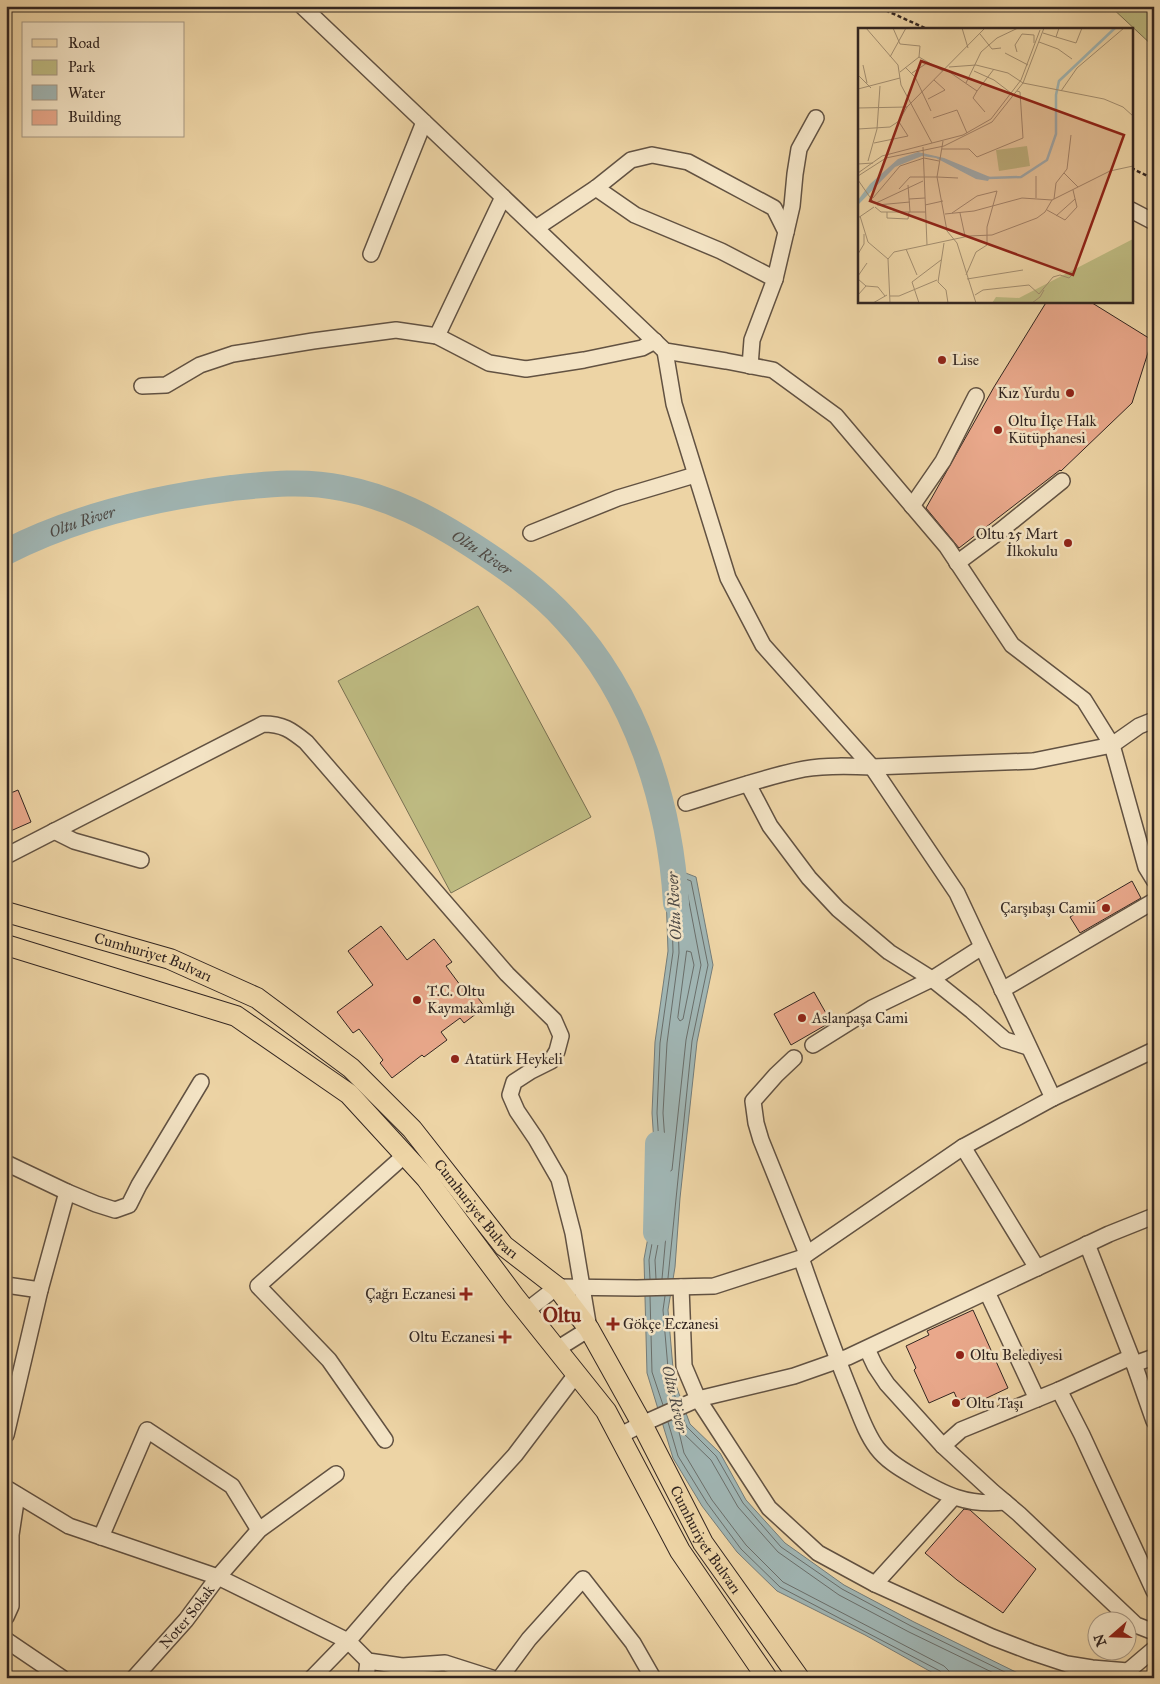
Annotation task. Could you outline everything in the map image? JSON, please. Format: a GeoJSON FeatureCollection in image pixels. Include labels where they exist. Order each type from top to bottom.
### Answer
{"type":"FeatureCollection","features":[{"type":"Feature","properties":{"kind":"main road","name":"Cumhuriyet Bulvarı"},"geometry":{"type":"LineString","coordinates":[[6,912],[170,959],[257,998],[351,1068],[412,1129],[504,1246],[557,1287],[589,1329],[650,1420],[703,1543],[799,1678]]}},
{"type":"Feature","properties":{"kind":"main road","name":"Cumhuriyet Bulvarı"},"geometry":{"type":"LineString","coordinates":[[6,945],[236,1016],[348,1094],[426,1178],[526,1311],[606,1411],[680,1551],[767,1678]]}},
{"type":"Feature","properties":{"kind":"street"},"geometry":{"type":"LineString","coordinates":[[302,6],[660,346],[674,404],[728,578],[763,645],[872,767],[957,893],[1052,1098]]}},
{"type":"Feature","properties":{"kind":"street"},"geometry":{"type":"LineString","coordinates":[[750,366],[752,340],[775,278],[792,206],[800,149],[816,118]]}},
{"type":"Feature","properties":{"kind":"street"},"geometry":{"type":"LineString","coordinates":[[372,254],[424,122]]}},
{"type":"Feature","properties":{"kind":"street"},"geometry":{"type":"LineString","coordinates":[[536,228],[596,188],[631,160],[652,155],[688,162],[774,208],[786,232]]}},
{"type":"Feature","properties":{"kind":"street"},"geometry":{"type":"LineString","coordinates":[[596,188],[635,215],[721,251],[775,278]]}},
{"type":"Feature","properties":{"kind":"street"},"geometry":{"type":"LineString","coordinates":[[437,336],[503,198]]}},
{"type":"Feature","properties":{"kind":"street"},"geometry":{"type":"LineString","coordinates":[[1132,211],[1154,222]]}},
{"type":"Feature","properties":{"kind":"street"},"geometry":{"type":"LineString","coordinates":[[142,386],[166,385],[200,365],[233,354],[396,330],[437,336],[489,363],[526,368],[584,360],[660,346],[773,370],[836,416],[947,547],[1012,645],[1084,700],[1112,745],[1146,867],[1154,880]]}},
{"type":"Feature","properties":{"kind":"street"},"geometry":{"type":"LineString","coordinates":[[912,506],[943,461],[976,396]]}},
{"type":"Feature","properties":{"kind":"street"},"geometry":{"type":"LineString","coordinates":[[531,533],[618,498],[695,475]]}},
{"type":"Feature","properties":{"kind":"street"},"geometry":{"type":"LineString","coordinates":[[957,563],[1062,481]]}},
{"type":"Feature","properties":{"kind":"street"},"geometry":{"type":"LineString","coordinates":[[686,803],[805,769],[1033,761],[1112,745],[1139,726],[1154,720]]}},
{"type":"Feature","properties":{"kind":"street"},"geometry":{"type":"LineString","coordinates":[[6,856],[263,724],[277,724],[291,730],[306,742],[507,974],[554,1020],[561,1036],[557,1051],[551,1061],[531,1070],[514,1082],[510,1095],[517,1111],[559,1178],[574,1233],[589,1329],[557,1349]]}},
{"type":"Feature","properties":{"kind":"street"},"geometry":{"type":"LineString","coordinates":[[748,784],[770,826],[808,878],[838,909],[889,952],[932,979],[1004,1040],[1028,1047]]}},
{"type":"Feature","properties":{"kind":"street"},"geometry":{"type":"LineString","coordinates":[[54,831],[74,841],[141,860]]}},
{"type":"Feature","properties":{"kind":"street"},"geometry":{"type":"LineString","coordinates":[[1002,990],[1154,902]]}},
{"type":"Feature","properties":{"kind":"street"},"geometry":{"type":"LineString","coordinates":[[813,1045],[872,1008],[932,979],[982,947]]}},
{"type":"Feature","properties":{"kind":"street"},"geometry":{"type":"LineString","coordinates":[[526,1311],[557,1287],[636,1288],[714,1286],[804,1256],[963,1147],[1052,1098],[1154,1050]]}},
{"type":"Feature","properties":{"kind":"street"},"geometry":{"type":"LineString","coordinates":[[794,1058],[753,1101],[756,1123],[804,1256],[838,1361],[868,1434],[878,1449],[898,1467],[953,1498],[979,1503],[1005,1502]]}},
{"type":"Feature","properties":{"kind":"street"},"geometry":{"type":"LineString","coordinates":[[6,1163],[66,1192],[96,1204],[115,1210],[129,1205],[201,1082]]}},
{"type":"Feature","properties":{"kind":"street"},"geometry":{"type":"LineString","coordinates":[[963,1147],[1037,1268]]}},
{"type":"Feature","properties":{"kind":"street"},"geometry":{"type":"LineString","coordinates":[[385,1440],[329,1360],[258,1286],[405,1155]]}},
{"type":"Feature","properties":{"kind":"street"},"geometry":{"type":"LineString","coordinates":[[6,1435],[40,1290],[66,1192]]}},
{"type":"Feature","properties":{"kind":"street"},"geometry":{"type":"LineString","coordinates":[[619,1436],[698,1399],[794,1376],[838,1361],[1087,1244],[1154,1216]]}},
{"type":"Feature","properties":{"kind":"street"},"geometry":{"type":"LineString","coordinates":[[1087,1244],[1133,1360],[1154,1421]]}},
{"type":"Feature","properties":{"kind":"street"},"geometry":{"type":"LineString","coordinates":[[6,1284],[40,1290]]}},
{"type":"Feature","properties":{"kind":"street"},"geometry":{"type":"LineString","coordinates":[[681,1287],[684,1366],[698,1399],[769,1508],[818,1553],[875,1584],[992,1637],[1068,1664],[1126,1674],[1154,1649]]}},
{"type":"Feature","properties":{"kind":"street"},"geometry":{"type":"LineString","coordinates":[[988,1292],[1037,1399]]}},
{"type":"Feature","properties":{"kind":"street"},"geometry":{"type":"LineString","coordinates":[[866,1349],[874,1366],[887,1384],[943,1446],[1136,1625],[1154,1632]]}},
{"type":"Feature","properties":{"kind":"street"},"geometry":{"type":"LineString","coordinates":[[943,1446],[961,1430],[1133,1360],[1154,1357]]}},
{"type":"Feature","properties":{"kind":"street"},"geometry":{"type":"LineString","coordinates":[[312,1678],[348,1641],[516,1455],[576,1373]]}},
{"type":"Feature","properties":{"kind":"street"},"geometry":{"type":"LineString","coordinates":[[1059,1390],[1082,1435],[1154,1591]]}},
{"type":"Feature","properties":{"kind":"street"},"geometry":{"type":"LineString","coordinates":[[101,1537],[147,1430],[232,1486],[259,1530]]}},
{"type":"Feature","properties":{"kind":"street","name":"Noter Sokak"},"geometry":{"type":"LineString","coordinates":[[134,1678],[186,1620],[218,1577],[259,1530],[336,1474]]}},
{"type":"Feature","properties":{"kind":"street"},"geometry":{"type":"LineString","coordinates":[[12,1491],[69,1526],[218,1577],[348,1641],[368,1661],[402,1666],[445,1663],[492,1678]]}},
{"type":"Feature","properties":{"kind":"street"},"geometry":{"type":"LineString","coordinates":[[6,1617],[10,1606],[12,1491]]}},
{"type":"Feature","properties":{"kind":"street"},"geometry":{"type":"LineString","coordinates":[[875,1584],[953,1498]]}},
{"type":"Feature","properties":{"kind":"street"},"geometry":{"type":"LineString","coordinates":[[500,1678],[529,1639],[583,1579],[633,1644],[653,1678]]}},
{"type":"Feature","properties":{"kind":"street"},"geometry":{"type":"LineString","coordinates":[[6,1640],[62,1678]]}},
{"type":"Feature","properties":{"kind":"street"},"geometry":{"type":"LineString","coordinates":[[366,1678],[368,1661]]}},
{"type":"Feature","properties":{"kind":"path"},"geometry":{"type":"LineString","coordinates":[[881,6],[885,10],[925,28]]}},
{"type":"Feature","properties":{"kind":"path"},"geometry":{"type":"LineString","coordinates":[[1132,168],[1154,179]]}},
{"type":"Feature","properties":{"kind":"green space"},"geometry":{"type":"Polygon","coordinates":[[[1110,6],[1154,6],[1154,47],[1110,6]]]}},
{"type":"Feature","properties":{"kind":"green space"},"geometry":{"type":"Polygon","coordinates":[[[478,606],[591,817],[451,893],[338,681],[478,606]]]}},
{"type":"Feature","properties":{"kind":"water"},"geometry":{"type":"Polygon","coordinates":[[[665,865],[696,877],[713,965],[697,1042],[680,1198],[675,1267],[668,1310],[674,1380],[690,1424],[720,1453],[746,1500],[785,1543],[844,1585],[1028,1678],[942,1678],[865,1635],[777,1591],[737,1552],[702,1506],[673,1458],[647,1373],[644,1259],[657,1189],[652,1113],[655,1042],[668,951],[665,865]]]}},
{"type":"Feature","properties":{"kind":"building","name":"Kız Yurdu"},"geometry":{"type":"Polygon","coordinates":[[[1046,302],[1091,302],[1152,340],[1132,403],[1061,471],[959,548],[926,508],[994,387],[1046,302]]]}},
{"type":"Feature","properties":{"kind":"building"},"geometry":{"type":"Polygon","coordinates":[[[18,790],[31,822],[6,833],[6,795],[18,790]]]}},
{"type":"Feature","properties":{"kind":"building","name":"Çarşıbaşı Camii"},"geometry":{"type":"Polygon","coordinates":[[[1132,881],[1141,898],[1080,933],[1070,917],[1132,881]]]}},
{"type":"Feature","properties":{"kind":"building","name":"T.C. Oltu Kaymakamlığı"},"geometry":{"type":"Polygon","coordinates":[[[381,926],[407,960],[434,939],[452,962],[446,966],[466,993],[471,989],[485,1007],[464,1023],[460,1018],[441,1032],[447,1040],[424,1057],[422,1055],[392,1078],[380,1063],[383,1060],[359,1029],[353,1033],[337,1012],[373,985],[348,951],[381,926]]]}},
{"type":"Feature","properties":{"kind":"building","name":"Aslanpaşa Cami"},"geometry":{"type":"Polygon","coordinates":[[[814,992],[831,1022],[791,1045],[774,1014],[814,992]]]}},
{"type":"Feature","properties":{"kind":"building","name":"Oltu Belediyesi"},"geometry":{"type":"Polygon","coordinates":[[[973,1310],[1008,1388],[974,1404],[970,1396],[958,1401],[954,1392],[929,1403],[914,1370],[916,1368],[906,1346],[929,1335],[927,1331],[973,1310]]]}},
{"type":"Feature","properties":{"kind":"building"},"geometry":{"type":"Polygon","coordinates":[[[964,1509],[970,1510],[1036,1569],[1003,1613],[957,1580],[925,1553],[964,1509]]]}},
{"type":"Feature","properties":{"kind":"waterway","name":"Oltu River"},"geometry":{"type":"LineString","coordinates":[[6,552],[60,528],[116,510],[174,497],[260,485],[301,483],[342,488],[394,503],[426,518],[457,535],[497,562],[545,599],[566,620],[591,650],[612,682],[630,716],[645,752],[657,789],[666,827],[676,903]]}},
{"type":"Feature","properties":{"kind":"waterway","name":"Oltu River"},"geometry":{"type":"LineString","coordinates":[[656,1232],[658,1144]]}},
{"type":"Feature","properties":{"kind":"place","name":"Lise"},"geometry":{"type":"Point","coordinates":[942,360]}},
{"type":"Feature","properties":{"kind":"place","name":"Kız Yurdu"},"geometry":{"type":"Point","coordinates":[1070,393]}},
{"type":"Feature","properties":{"kind":"place","name":"Oltu İlçe Halk Kütüphanesi"},"geometry":{"type":"Point","coordinates":[998,430]}},
{"type":"Feature","properties":{"kind":"place","name":"Oltu 25 Mart İlkokulu"},"geometry":{"type":"Point","coordinates":[1068,543]}},
{"type":"Feature","properties":{"kind":"place","name":"Çarşıbaşı Camii"},"geometry":{"type":"Point","coordinates":[1106,908]}},
{"type":"Feature","properties":{"kind":"place","name":"T.C. Oltu Kaymakamlığı"},"geometry":{"type":"Point","coordinates":[417,1000]}},
{"type":"Feature","properties":{"kind":"place","name":"Aslanpaşa Cami"},"geometry":{"type":"Point","coordinates":[802,1018]}},
{"type":"Feature","properties":{"kind":"place","name":"Atatürk Heykeli"},"geometry":{"type":"Point","coordinates":[455,1059]}},
{"type":"Feature","properties":{"kind":"place","name":"Çağrı Eczanesi"},"geometry":{"type":"Point","coordinates":[466,1294]}},
{"type":"Feature","properties":{"kind":"place","name":"Gökçe Eczanesi"},"geometry":{"type":"Point","coordinates":[613,1324]}},
{"type":"Feature","properties":{"kind":"place","name":"Oltu Eczanesi"},"geometry":{"type":"Point","coordinates":[505,1337]}},
{"type":"Feature","properties":{"kind":"place","name":"Oltu Belediyesi"},"geometry":{"type":"Point","coordinates":[960,1355]}},
{"type":"Feature","properties":{"kind":"place","name":"Oltu Taşı"},"geometry":{"type":"Point","coordinates":[956,1403]}},
{"type":"Feature","properties":{"kind":"district","name":"Oltu"},"geometry":{"type":"Point","coordinates":[562,1315]}}]}
